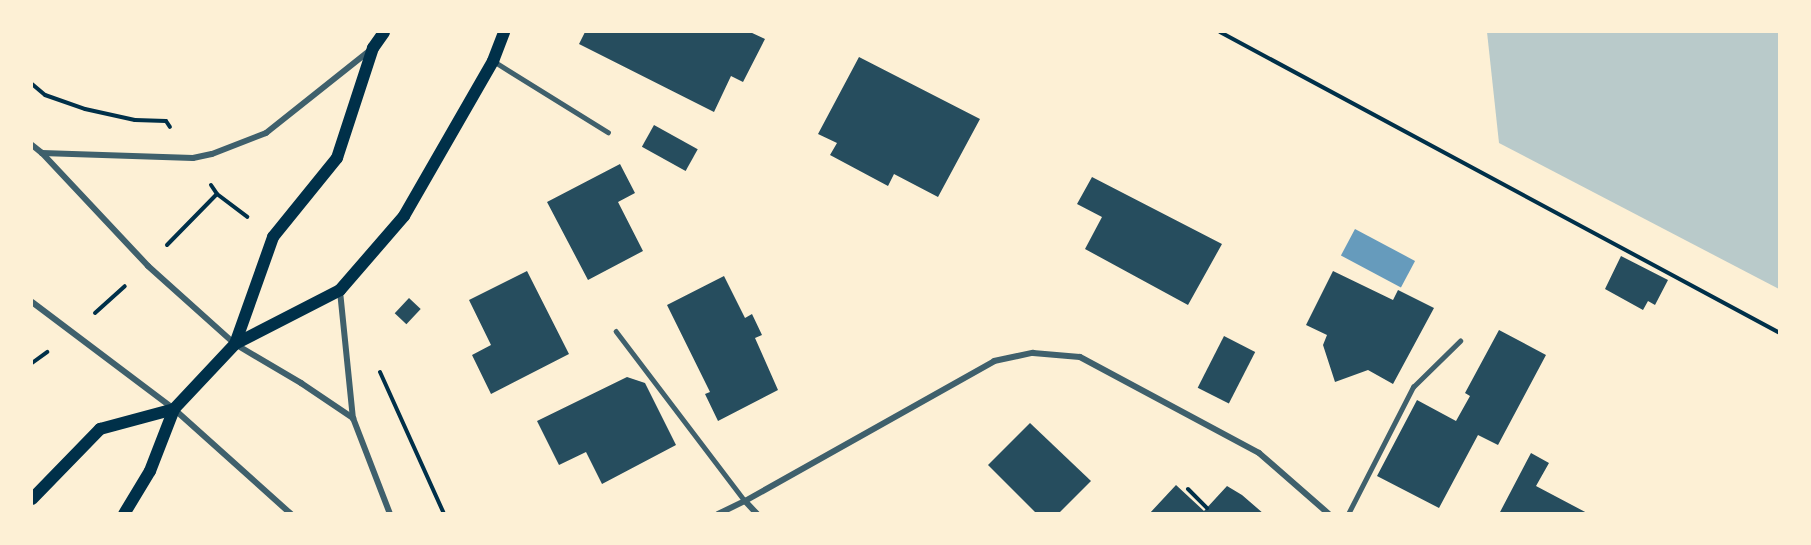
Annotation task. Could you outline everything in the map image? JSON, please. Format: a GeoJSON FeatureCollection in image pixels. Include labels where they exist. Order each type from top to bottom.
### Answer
{"type":"FeatureCollection","features":[{"type":"Feature","properties":{"kind":"main road"},"geometry":{"type":"LineString","coordinates":[[235,344],[273,237],[337,159],[373,48],[384,32]]}},
{"type":"Feature","properties":{"kind":"main road"},"geometry":{"type":"LineString","coordinates":[[124,513],[150,471],[174,409],[235,344],[340,290],[404,216],[493,60],[504,32]]}},
{"type":"Feature","properties":{"kind":"main road"},"geometry":{"type":"LineString","coordinates":[[32,500],[100,429],[174,409]]}},
{"type":"Feature","properties":{"kind":"street"},"geometry":{"type":"LineString","coordinates":[[42,153],[193,159],[212,154],[266,133],[373,48]]}},
{"type":"Feature","properties":{"kind":"street"},"geometry":{"type":"LineString","coordinates":[[32,145],[148,266],[235,344],[301,383],[353,418]]}},
{"type":"Feature","properties":{"kind":"street"},"geometry":{"type":"LineString","coordinates":[[340,290],[353,418],[390,513]]}},
{"type":"Feature","properties":{"kind":"street"},"geometry":{"type":"LineString","coordinates":[[32,302],[174,409],[291,513]]}},
{"type":"Feature","properties":{"kind":"street"},"geometry":{"type":"LineString","coordinates":[[718,513],[745,501],[994,361],[1033,353],[1080,357],[1217,430],[1259,453],[1329,513]]}},
{"type":"Feature","properties":{"kind":"street"},"geometry":{"type":"LineString","coordinates":[[745,501],[757,513]]}},
{"type":"Feature","properties":{"kind":"lane"},"geometry":{"type":"LineString","coordinates":[[493,60],[608,132]]}},
{"type":"Feature","properties":{"kind":"lane"},"geometry":{"type":"LineString","coordinates":[[616,331],[745,501]]}},
{"type":"Feature","properties":{"kind":"lane"},"geometry":{"type":"LineString","coordinates":[[1348,513],[1413,387],[1460,341]]}},
{"type":"Feature","properties":{"kind":"path"},"geometry":{"type":"LineString","coordinates":[[1220,32],[1779,333]]}},
{"type":"Feature","properties":{"kind":"path"},"geometry":{"type":"LineString","coordinates":[[1188,489],[1204,507]]}},
{"type":"Feature","properties":{"kind":"shaded area"},"geometry":{"type":"Polygon","coordinates":[[[1487,32],[1779,32],[1779,289],[1499,143],[1487,32]]]}},
{"type":"Feature","properties":{"kind":"water"},"geometry":{"type":"Polygon","coordinates":[[[1355,229],[1415,261],[1401,287],[1341,255],[1355,229]]]}},
{"type":"Feature","properties":{"kind":"building"},"geometry":{"type":"Polygon","coordinates":[[[585,32],[750,32],[765,39],[743,82],[731,76],[714,112],[579,44],[585,32]]]}},
{"type":"Feature","properties":{"kind":"building"},"geometry":{"type":"Polygon","coordinates":[[[859,57],[980,119],[938,197],[894,174],[888,186],[830,155],[837,143],[818,134],[859,57]]]}},
{"type":"Feature","properties":{"kind":"building"},"geometry":{"type":"Polygon","coordinates":[[[654,125],[698,149],[686,171],[642,147],[654,125]]]}},
{"type":"Feature","properties":{"kind":"building"},"geometry":{"type":"Polygon","coordinates":[[[620,164],[635,193],[618,202],[643,251],[588,280],[547,202],[620,164]]]}},
{"type":"Feature","properties":{"kind":"building"},"geometry":{"type":"Polygon","coordinates":[[[1092,177],[1222,244],[1188,305],[1085,249],[1102,217],[1077,204],[1092,177]]]}},
{"type":"Feature","properties":{"kind":"building"},"geometry":{"type":"Polygon","coordinates":[[[1621,256],[1668,280],[1655,305],[1648,301],[1643,310],[1605,289],[1621,256]]]}},
{"type":"Feature","properties":{"kind":"building"},"geometry":{"type":"Polygon","coordinates":[[[527,271],[569,354],[491,394],[472,355],[491,345],[469,300],[527,271]]]}},
{"type":"Feature","properties":{"kind":"building"},"geometry":{"type":"Polygon","coordinates":[[[1333,271],[1393,300],[1398,290],[1434,308],[1393,384],[1368,370],[1335,382],[1323,345],[1327,335],[1306,325],[1333,271]]]}},
{"type":"Feature","properties":{"kind":"building"},"geometry":{"type":"Polygon","coordinates":[[[724,276],[745,318],[752,314],[762,335],[755,338],[778,390],[718,421],[705,394],[710,392],[667,305],[724,276]]]}},
{"type":"Feature","properties":{"kind":"building"},"geometry":{"type":"Polygon","coordinates":[[[409,298],[421,309],[406,324],[395,313],[409,298]]]}},
{"type":"Feature","properties":{"kind":"building"},"geometry":{"type":"Polygon","coordinates":[[[1499,330],[1546,355],[1498,445],[1478,435],[1439,508],[1377,476],[1417,400],[1456,421],[1470,396],[1465,393],[1499,330]]]}},
{"type":"Feature","properties":{"kind":"building"},"geometry":{"type":"Polygon","coordinates":[[[1224,336],[1255,352],[1229,404],[1198,388],[1224,336]]]}},
{"type":"Feature","properties":{"kind":"building"},"geometry":{"type":"Polygon","coordinates":[[[627,377],[645,383],[676,445],[602,484],[586,452],[559,465],[537,421],[627,377]]]}},
{"type":"Feature","properties":{"kind":"building"},"geometry":{"type":"Polygon","coordinates":[[[1030,423],[1091,481],[1058,514],[1037,514],[988,465],[1030,423]]]}},
{"type":"Feature","properties":{"kind":"building"},"geometry":{"type":"Polygon","coordinates":[[[1531,453],[1549,463],[1536,486],[1589,514],[1499,514],[1531,453]]]}},
{"type":"Feature","properties":{"kind":"building"},"geometry":{"type":"Polygon","coordinates":[[[1176,485],[1204,511],[1227,486],[1242,495],[1264,514],[1149,514],[1176,485]]]}}]}
